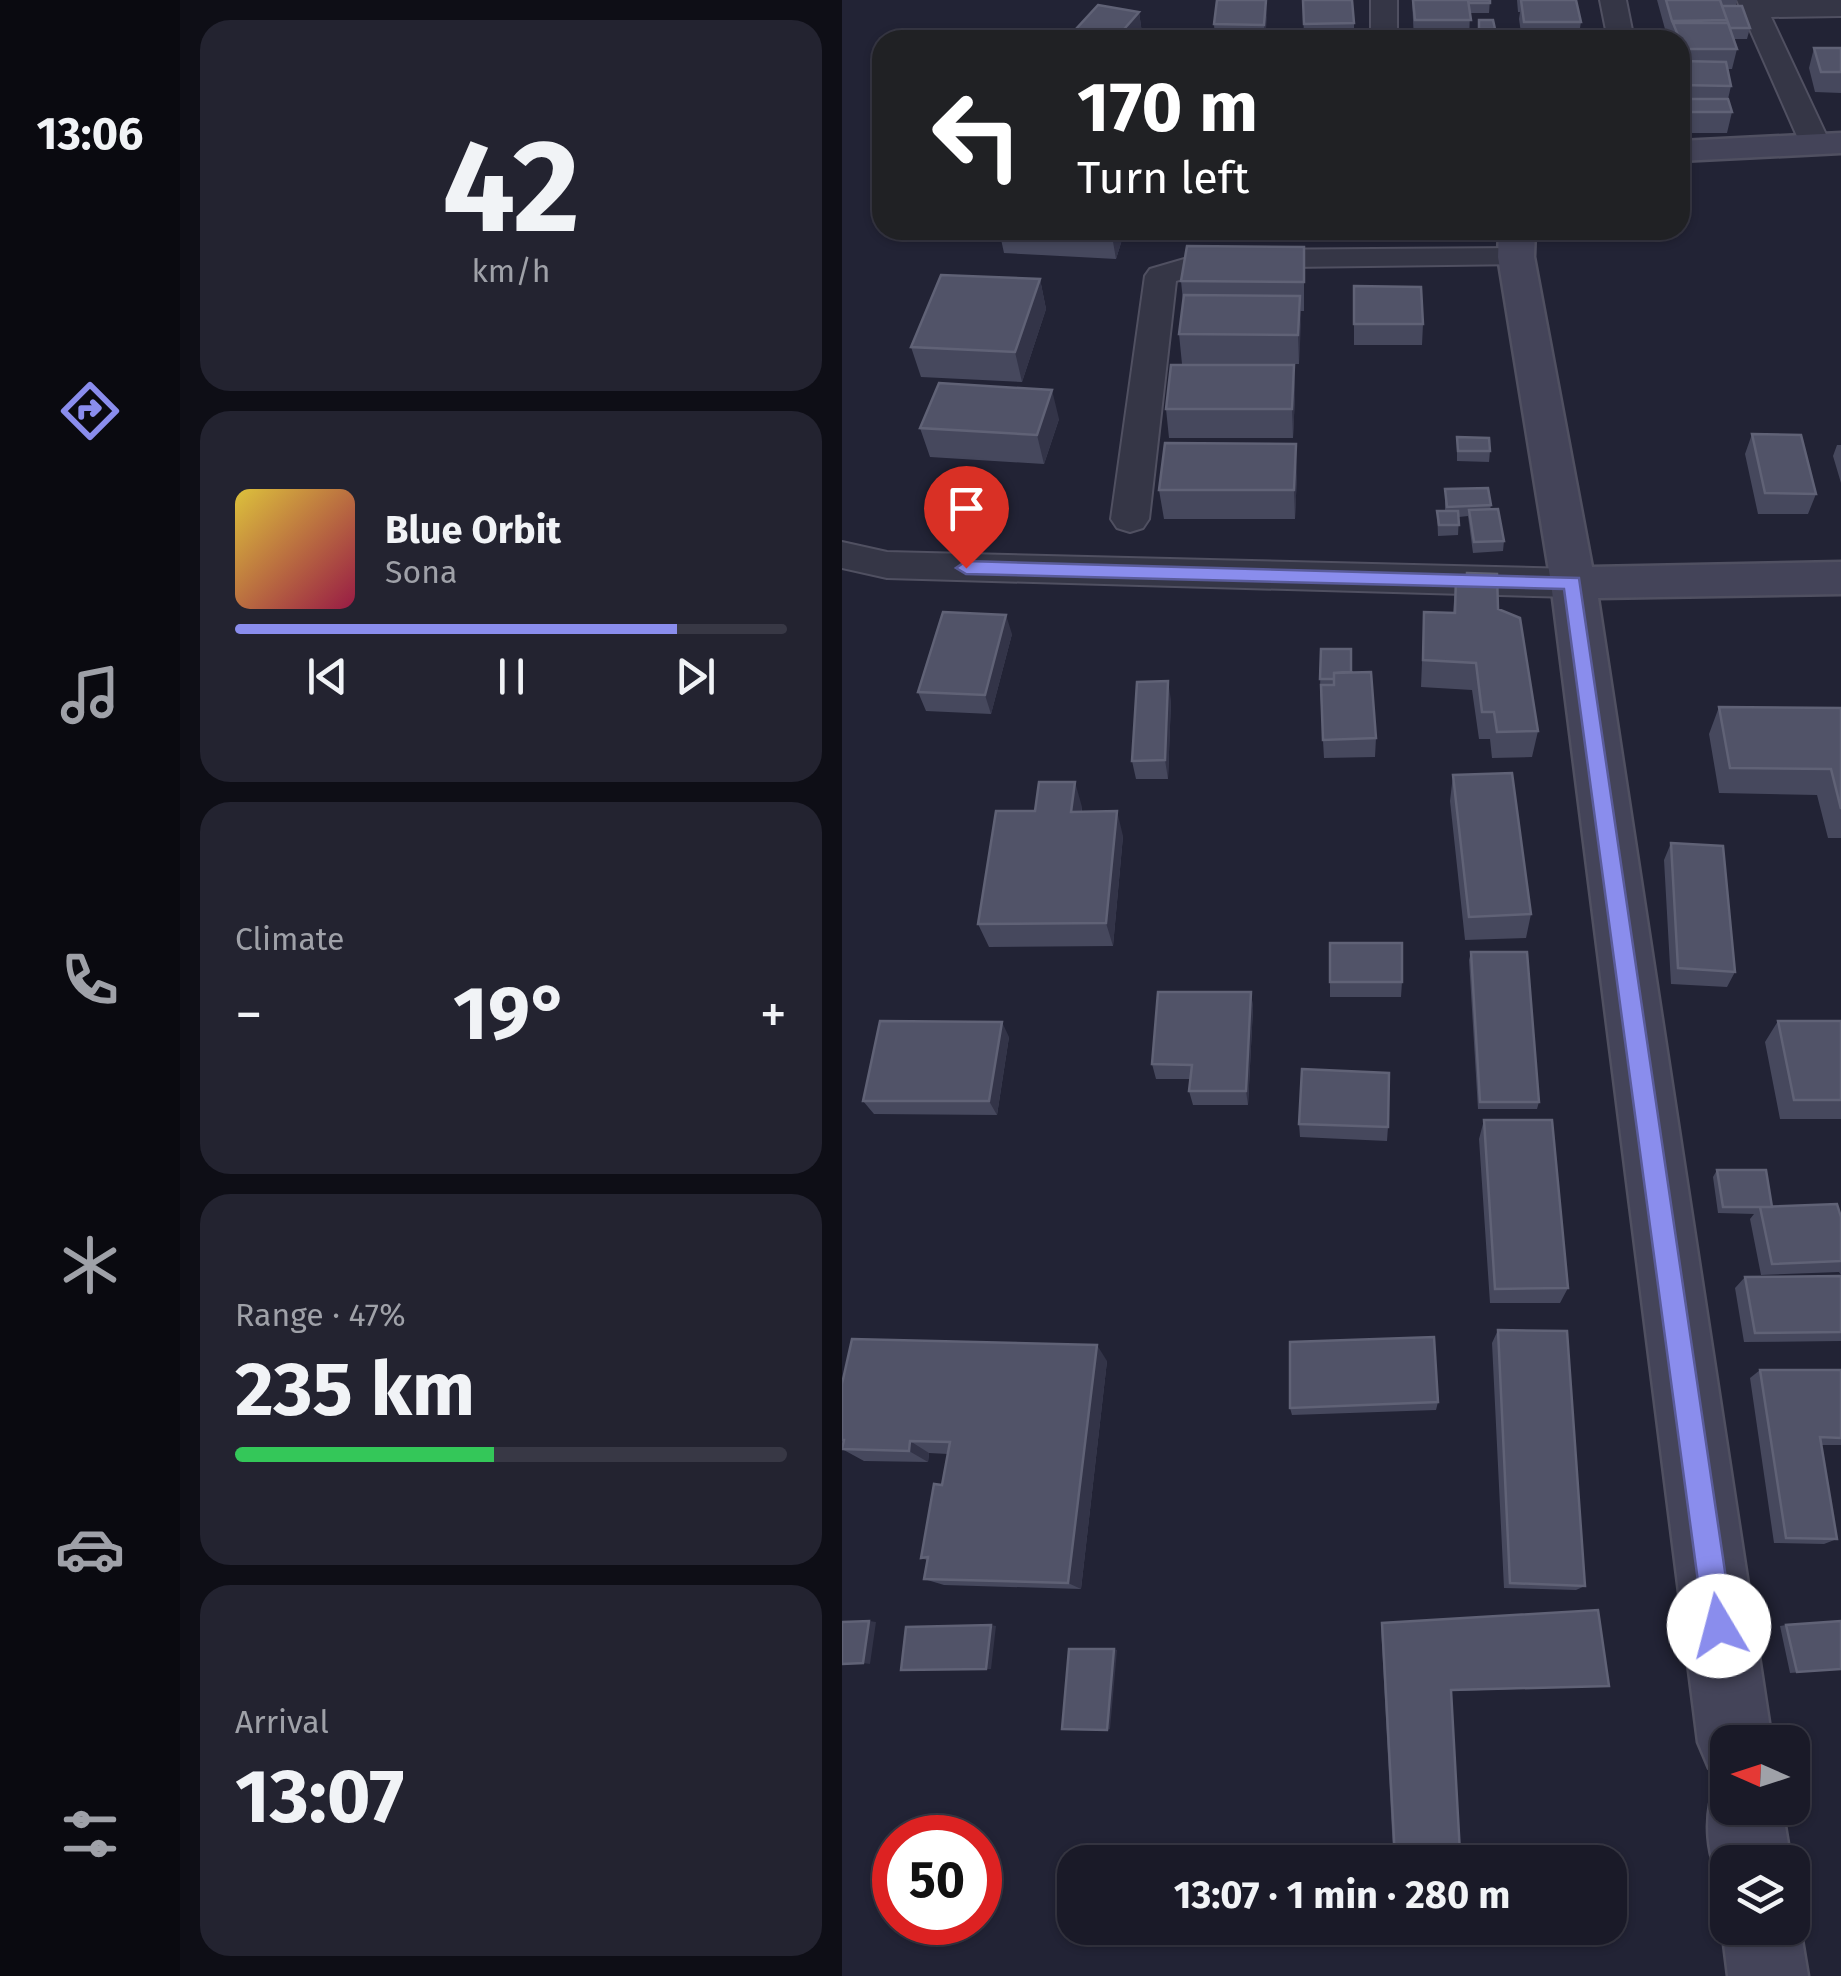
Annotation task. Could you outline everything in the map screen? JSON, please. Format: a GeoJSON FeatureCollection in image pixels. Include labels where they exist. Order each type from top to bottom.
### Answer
{"type":"FeatureCollection","features":[{"type":"Feature","properties":{"kind":"main road"},"geometry":{"type":"LineString","coordinates":[[1690,150],[1828,143]]}},
{"type":"Feature","properties":{"kind":"main road"},"geometry":{"type":"LineString","coordinates":[[1516,243],[1572,583],[1733,1725]]}},
{"type":"Feature","properties":{"kind":"main road"},"geometry":{"type":"LineString","coordinates":[[1572,583],[1840,578]]}},
{"type":"Feature","properties":{"kind":"main road"},"geometry":{"type":"LineString","coordinates":[[1763,1945],[1768,1976]]}},
{"type":"Feature","properties":{"kind":"street"},"geometry":{"type":"LineString","coordinates":[[1384,0],[1384,30]]}},
{"type":"Feature","properties":{"kind":"street"},"geometry":{"type":"LineString","coordinates":[[1613,0],[1618,30]]}},
{"type":"Feature","properties":{"kind":"street"},"geometry":{"type":"LineString","coordinates":[[1752,5],[1840,8]]}},
{"type":"Feature","properties":{"kind":"street"},"geometry":{"type":"LineString","coordinates":[[1752,5],[1828,143]]}},
{"type":"Feature","properties":{"kind":"street"},"geometry":{"type":"LineString","coordinates":[[1130,519],[1161,276],[1214,259],[1516,243]]}},
{"type":"Feature","properties":{"kind":"street"},"geometry":{"type":"LineString","coordinates":[[842,555],[886,565],[1572,583]]}},
{"type":"Feature","properties":{"kind":"building"},"geometry":{"type":"Polygon","coordinates":[[[1217,0],[1266,0],[1264,25],[1214,24],[1217,0]]]}},
{"type":"Feature","properties":{"kind":"building"},"geometry":{"type":"Polygon","coordinates":[[[1303,0],[1352,0],[1354,23],[1304,24],[1303,0]]]}},
{"type":"Feature","properties":{"kind":"building"},"geometry":{"type":"Polygon","coordinates":[[[1413,0],[1468,0],[1471,20],[1415,20],[1413,0]]]}},
{"type":"Feature","properties":{"kind":"building"},"geometry":{"type":"Polygon","coordinates":[[[1468,0],[1490,0],[1490,3],[1469,3],[1468,0]]]}},
{"type":"Feature","properties":{"kind":"building"},"geometry":{"type":"Polygon","coordinates":[[[1521,0],[1576,0],[1581,22],[1524,22],[1521,0]]]}},
{"type":"Feature","properties":{"kind":"building"},"geometry":{"type":"Polygon","coordinates":[[[1666,0],[1720,0],[1727,20],[1672,21],[1666,0]]]}},
{"type":"Feature","properties":{"kind":"building"},"geometry":{"type":"Polygon","coordinates":[[[1098,5],[1139,12],[1123,30],[1077,28],[1098,5]]]}},
{"type":"Feature","properties":{"kind":"building"},"geometry":{"type":"Polygon","coordinates":[[[1722,6],[1742,6],[1750,28],[1730,28],[1722,6]]]}},
{"type":"Feature","properties":{"kind":"building"},"geometry":{"type":"Polygon","coordinates":[[[1479,20],[1493,20],[1495,29],[1479,29],[1479,20]]]}},
{"type":"Feature","properties":{"kind":"building"},"geometry":{"type":"Polygon","coordinates":[[[1673,23],[1728,23],[1737,49],[1690,49],[1690,30],[1676,30],[1673,23]]]}},
{"type":"Feature","properties":{"kind":"building"},"geometry":{"type":"Polygon","coordinates":[[[1814,48],[1841,48],[1841,72],[1821,72],[1814,48]]]}},
{"type":"Feature","properties":{"kind":"building"},"geometry":{"type":"Polygon","coordinates":[[[1690,61],[1726,62],[1731,86],[1690,85],[1690,61]]]}},
{"type":"Feature","properties":{"kind":"building"},"geometry":{"type":"Polygon","coordinates":[[[1690,99],[1728,99],[1732,112],[1690,112],[1690,99]]]}},
{"type":"Feature","properties":{"kind":"building"},"geometry":{"type":"Polygon","coordinates":[[[1187,246],[1304,247],[1304,282],[1181,281],[1187,246]]]}},
{"type":"Feature","properties":{"kind":"building"},"geometry":{"type":"Polygon","coordinates":[[[941,275],[1040,279],[1015,352],[911,347],[941,275]]]}},
{"type":"Feature","properties":{"kind":"building"},"geometry":{"type":"Polygon","coordinates":[[[1354,286],[1421,287],[1423,324],[1354,324],[1354,286]]]}},
{"type":"Feature","properties":{"kind":"building"},"geometry":{"type":"Polygon","coordinates":[[[1184,295],[1300,296],[1298,335],[1179,334],[1184,295]]]}},
{"type":"Feature","properties":{"kind":"building"},"geometry":{"type":"Polygon","coordinates":[[[1171,365],[1294,365],[1292,409],[1166,409],[1171,365]]]}},
{"type":"Feature","properties":{"kind":"building"},"geometry":{"type":"Polygon","coordinates":[[[939,383],[1052,390],[1037,435],[920,428],[939,383]]]}},
{"type":"Feature","properties":{"kind":"building"},"geometry":{"type":"Polygon","coordinates":[[[1752,434],[1801,435],[1816,494],[1765,493],[1752,434]]]}},
{"type":"Feature","properties":{"kind":"building"},"geometry":{"type":"Polygon","coordinates":[[[1457,437],[1489,438],[1490,451],[1458,451],[1457,437]]]}},
{"type":"Feature","properties":{"kind":"building"},"geometry":{"type":"Polygon","coordinates":[[[1165,443],[1296,444],[1294,490],[1159,490],[1165,443]]]}},
{"type":"Feature","properties":{"kind":"building"},"geometry":{"type":"Polygon","coordinates":[[[1488,488],[1491,505],[1447,507],[1445,489],[1488,488]]]}},
{"type":"Feature","properties":{"kind":"building"},"geometry":{"type":"Polygon","coordinates":[[[1498,509],[1504,541],[1474,542],[1469,510],[1498,509]]]}},
{"type":"Feature","properties":{"kind":"building"},"geometry":{"type":"Polygon","coordinates":[[[1437,511],[1458,511],[1459,525],[1439,525],[1437,511]]]}},
{"type":"Feature","properties":{"kind":"building"},"geometry":{"type":"Polygon","coordinates":[[[1467,573],[1497,574],[1498,609],[1520,618],[1538,731],[1497,732],[1494,712],[1482,712],[1476,663],[1423,660],[1424,612],[1455,613],[1456,576],[1467,577],[1467,573]]]}},
{"type":"Feature","properties":{"kind":"building"},"geometry":{"type":"Polygon","coordinates":[[[943,612],[1006,615],[985,695],[918,692],[943,612]]]}},
{"type":"Feature","properties":{"kind":"building"},"geometry":{"type":"Polygon","coordinates":[[[1321,649],[1351,649],[1351,672],[1334,673],[1334,679],[1320,679],[1321,649]]]}},
{"type":"Feature","properties":{"kind":"building"},"geometry":{"type":"Polygon","coordinates":[[[1371,672],[1376,738],[1323,740],[1321,685],[1334,685],[1334,673],[1371,672]]]}},
{"type":"Feature","properties":{"kind":"building"},"geometry":{"type":"Polygon","coordinates":[[[1168,681],[1165,760],[1132,761],[1137,682],[1168,681]]]}},
{"type":"Feature","properties":{"kind":"building"},"geometry":{"type":"Polygon","coordinates":[[[1719,707],[1841,708],[1841,809],[1831,769],[1730,768],[1719,707]]]}},
{"type":"Feature","properties":{"kind":"building"},"geometry":{"type":"Polygon","coordinates":[[[1512,773],[1531,914],[1469,917],[1453,775],[1512,773]]]}},
{"type":"Feature","properties":{"kind":"building"},"geometry":{"type":"Polygon","coordinates":[[[1039,782],[1075,782],[1071,812],[1117,811],[1106,923],[978,924],[996,811],[1035,811],[1039,782]]]}},
{"type":"Feature","properties":{"kind":"building"},"geometry":{"type":"Polygon","coordinates":[[[1671,843],[1723,846],[1735,972],[1678,968],[1671,843]]]}},
{"type":"Feature","properties":{"kind":"building"},"geometry":{"type":"Polygon","coordinates":[[[1330,943],[1402,943],[1402,982],[1330,982],[1330,943]]]}},
{"type":"Feature","properties":{"kind":"building"},"geometry":{"type":"Polygon","coordinates":[[[1471,952],[1527,952],[1539,1102],[1480,1102],[1471,952]]]}},
{"type":"Feature","properties":{"kind":"building"},"geometry":{"type":"Polygon","coordinates":[[[1158,992],[1251,992],[1246,1091],[1189,1091],[1192,1065],[1152,1064],[1158,992]]]}},
{"type":"Feature","properties":{"kind":"building"},"geometry":{"type":"Polygon","coordinates":[[[880,1021],[1002,1022],[989,1101],[863,1101],[880,1021]]]}},
{"type":"Feature","properties":{"kind":"building"},"geometry":{"type":"Polygon","coordinates":[[[1778,1021],[1841,1021],[1841,1100],[1794,1100],[1778,1021]]]}},
{"type":"Feature","properties":{"kind":"building"},"geometry":{"type":"Polygon","coordinates":[[[1302,1069],[1389,1073],[1388,1127],[1299,1124],[1302,1069]]]}},
{"type":"Feature","properties":{"kind":"building"},"geometry":{"type":"Polygon","coordinates":[[[1484,1120],[1552,1120],[1568,1288],[1495,1289],[1484,1120]]]}},
{"type":"Feature","properties":{"kind":"building"},"geometry":{"type":"Polygon","coordinates":[[[1717,1170],[1766,1170],[1772,1207],[1723,1207],[1717,1170]]]}},
{"type":"Feature","properties":{"kind":"building"},"geometry":{"type":"Polygon","coordinates":[[[1837,1204],[1841,1217],[1841,1261],[1772,1264],[1760,1207],[1837,1204]]]}},
{"type":"Feature","properties":{"kind":"building"},"geometry":{"type":"Polygon","coordinates":[[[1841,1276],[1841,1332],[1755,1333],[1745,1277],[1841,1276]]]}},
{"type":"Feature","properties":{"kind":"building"},"geometry":{"type":"Polygon","coordinates":[[[1498,1330],[1567,1331],[1585,1586],[1510,1583],[1498,1330]]]}},
{"type":"Feature","properties":{"kind":"building"},"geometry":{"type":"Polygon","coordinates":[[[1434,1337],[1438,1402],[1290,1408],[1290,1342],[1434,1337]]]}},
{"type":"Feature","properties":{"kind":"building"},"geometry":{"type":"Polygon","coordinates":[[[852,1339],[1097,1345],[1068,1583],[924,1579],[928,1557],[921,1558],[934,1484],[942,1485],[950,1442],[910,1441],[909,1451],[842,1449],[842,1384],[852,1339]]]}},
{"type":"Feature","properties":{"kind":"building"},"geometry":{"type":"Polygon","coordinates":[[[1760,1370],[1841,1370],[1841,1438],[1820,1437],[1837,1539],[1786,1538],[1760,1370]]]}},
{"type":"Feature","properties":{"kind":"building"},"geometry":{"type":"Polygon","coordinates":[[[1598,1610],[1609,1686],[1451,1690],[1460,1845],[1394,1845],[1382,1623],[1598,1610]]]}},
{"type":"Feature","properties":{"kind":"building"},"geometry":{"type":"Polygon","coordinates":[[[869,1621],[863,1663],[842,1664],[842,1622],[869,1621]]]}},
{"type":"Feature","properties":{"kind":"building"},"geometry":{"type":"Polygon","coordinates":[[[1841,1621],[1841,1669],[1797,1672],[1786,1625],[1841,1621]]]}},
{"type":"Feature","properties":{"kind":"building"},"geometry":{"type":"Polygon","coordinates":[[[991,1625],[986,1669],[901,1670],[906,1627],[991,1625]]]}},
{"type":"Feature","properties":{"kind":"building"},"geometry":{"type":"Polygon","coordinates":[[[1069,1649],[1114,1649],[1107,1730],[1062,1729],[1069,1649]]]}},
{"type":"Feature","properties":{"kind":"route"},"geometry":{"type":"LineString","coordinates":[[966,568],[1572,583],[1719,1626]]}}]}
